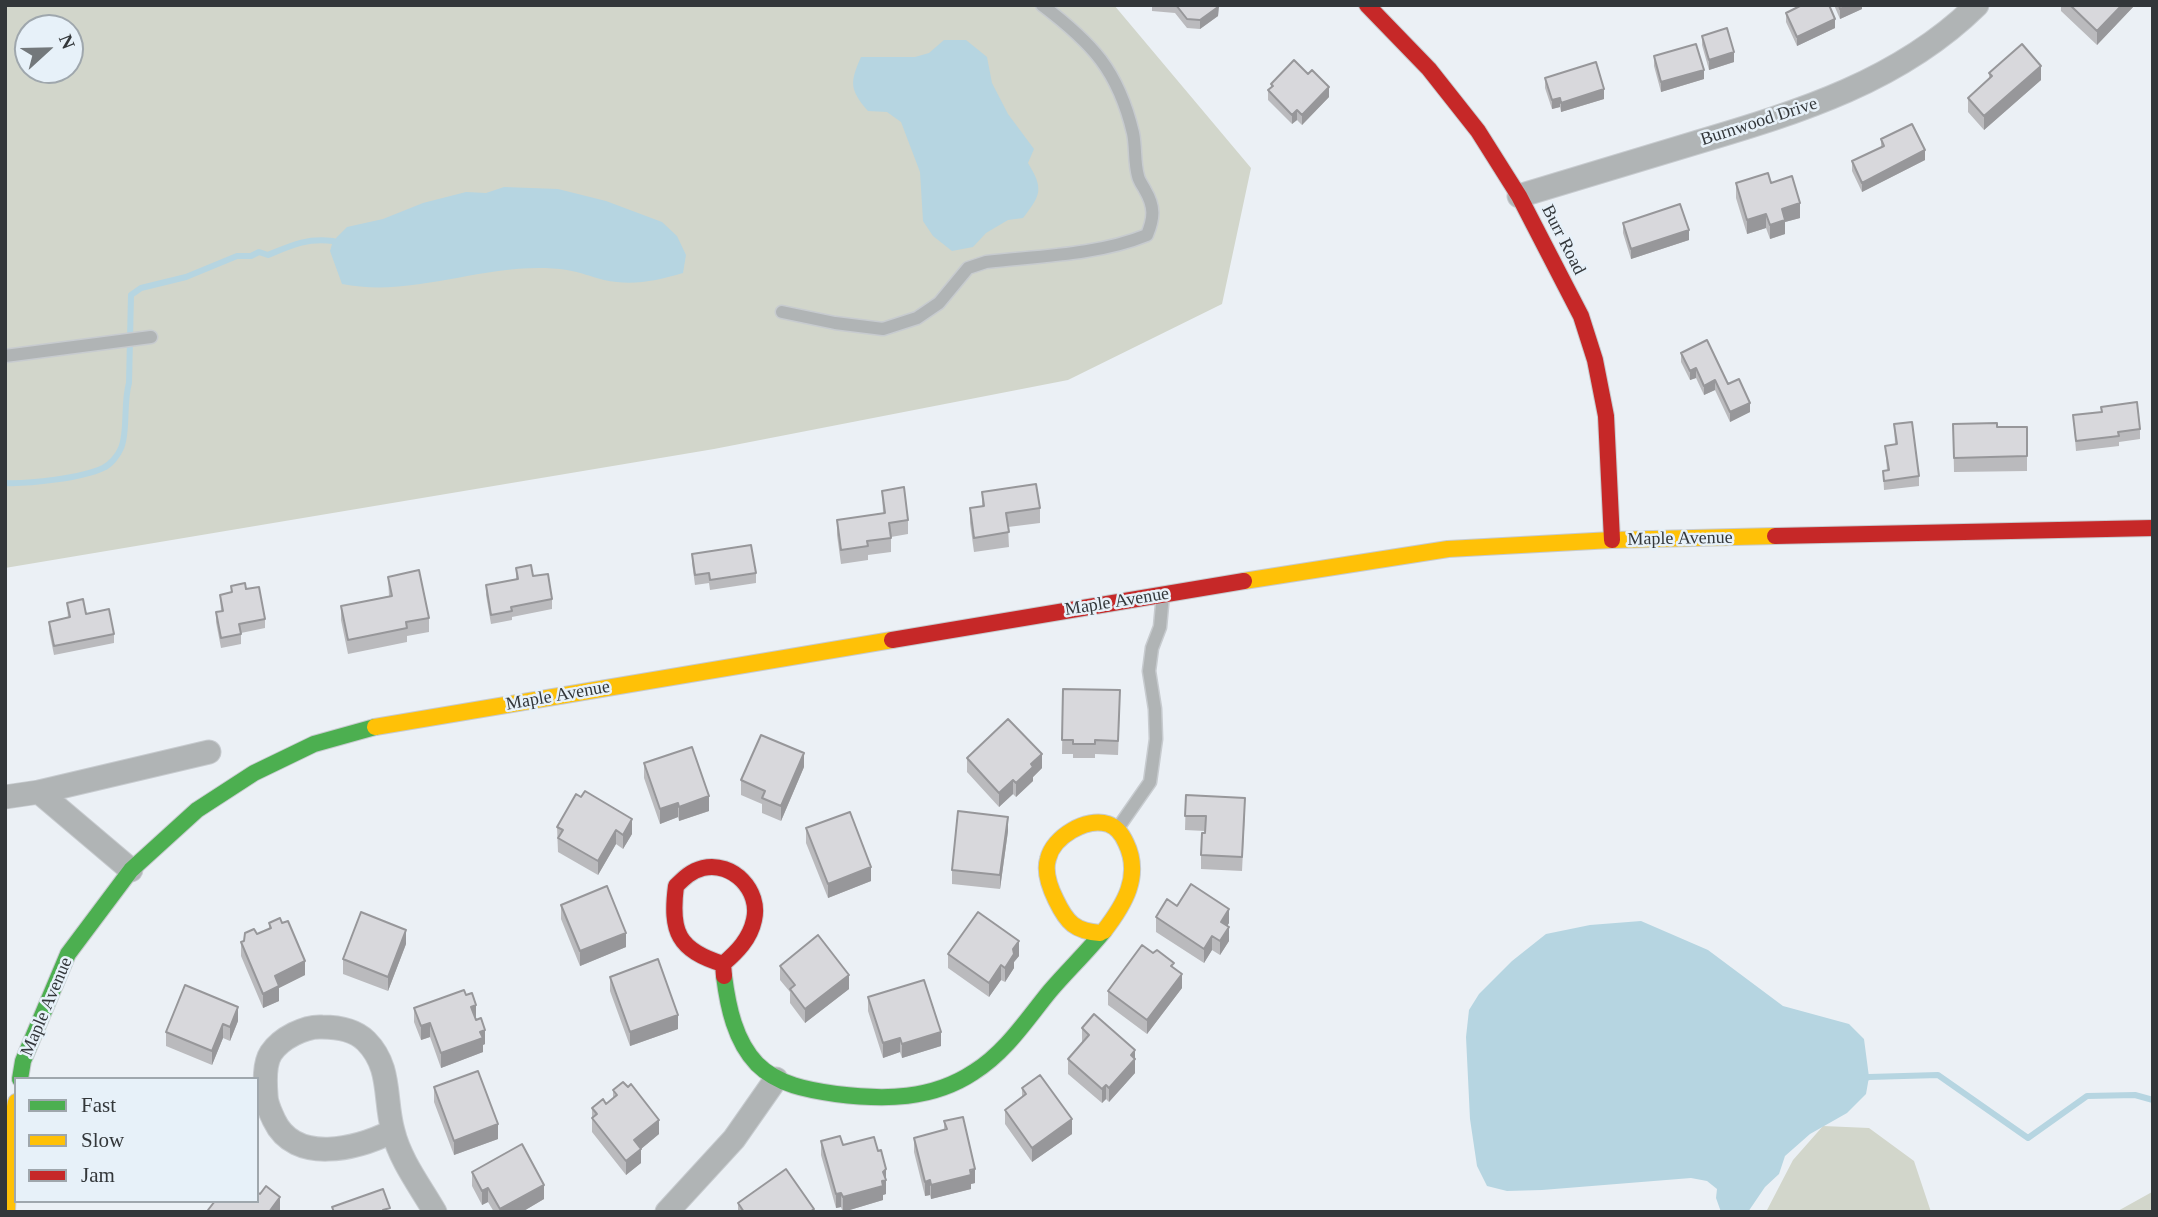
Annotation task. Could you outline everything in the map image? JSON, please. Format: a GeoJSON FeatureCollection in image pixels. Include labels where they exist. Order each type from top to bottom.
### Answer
{"type":"FeatureCollection","features":[{"type":"Feature","properties":{"kind":"street","name":"Burr Road"},"geometry":{"type":"LineString","coordinates":[[1367,5],[1429,69],[1478,131],[1519,197],[1581,316],[1595,360],[1606,416],[1612,540]]}},
{"type":"Feature","properties":{"kind":"street","name":"Burnwood Drive"},"geometry":{"type":"LineString","coordinates":[[1519,197],[1745,128],[1832,98],[1884,74],[1932,45],[1977,5]]}},
{"type":"Feature","properties":{"kind":"street","name":"Maple Avenue"},"geometry":{"type":"LineString","coordinates":[[20,1077],[23,1061],[68,954],[131,870],[197,810],[254,773],[314,744],[376,727],[1163,594],[1448,549],[1612,540],[2153,528]]}},
{"type":"Feature","properties":{"kind":"street"},"geometry":{"type":"LineString","coordinates":[[5,797],[39,792],[209,752]]}},
{"type":"Feature","properties":{"kind":"street"},"geometry":{"type":"LineString","coordinates":[[39,792],[131,870]]}},
{"type":"Feature","properties":{"kind":"street"},"geometry":{"type":"LineString","coordinates":[[723,964],[738,1038],[757,1066],[776,1079],[807,1090],[878,1099],[926,1092],[976,1071],[1019,1030],[1117,913],[1134,868],[1128,846],[1118,828],[1103,822],[1078,827],[1062,839],[1048,855],[1047,879],[1061,912],[1080,930],[1100,933]]}},
{"type":"Feature","properties":{"kind":"street"},"geometry":{"type":"LineString","coordinates":[[710,866],[728,870],[745,880],[755,896],[756,915],[749,935],[738,953],[723,964],[698,955],[680,941],[674,925],[676,886],[690,872],[710,866]]}},
{"type":"Feature","properties":{"kind":"street"},"geometry":{"type":"LineString","coordinates":[[393,1131],[354,1146],[325,1150],[299,1145],[278,1129],[266,1104],[265,1077],[271,1053],[290,1036],[310,1026],[342,1027],[365,1040],[382,1062],[393,1131],[404,1159],[435,1212]]}},
{"type":"Feature","properties":{"kind":"street"},"geometry":{"type":"LineString","coordinates":[[667,1212],[734,1139],[776,1079]]}},
{"type":"Feature","properties":{"kind":"street"},"geometry":{"type":"LineString","coordinates":[[7,1212],[10,1131],[14,1112]]}},
{"type":"Feature","properties":{"kind":"lane"},"geometry":{"type":"LineString","coordinates":[[782,312],[835,324],[883,329],[917,318],[939,303],[968,268],[986,262],[1103,248],[1147,235],[1154,218],[1152,201],[1138,178],[1133,135],[1124,103],[1108,68],[1079,33],[1042,5]]}},
{"type":"Feature","properties":{"kind":"lane"},"geometry":{"type":"LineString","coordinates":[[5,356],[139,339]]}},
{"type":"Feature","properties":{"kind":"lane"},"geometry":{"type":"LineString","coordinates":[[1118,828],[1150,782],[1156,739],[1149,671],[1152,648],[1160,627],[1163,594]]}},
{"type":"Feature","properties":{"kind":"shaded area"},"geometry":{"type":"Polygon","coordinates":[[[5,5],[1114,5],[1251,168],[1222,304],[1068,380],[714,449],[5,568],[5,5]]]}},
{"type":"Feature","properties":{"kind":"shaded area"},"geometry":{"type":"Polygon","coordinates":[[[1823,1126],[1869,1128],[1914,1161],[1931,1212],[1766,1212],[1793,1160],[1823,1126]]]}},
{"type":"Feature","properties":{"kind":"shaded area"},"geometry":{"type":"Polygon","coordinates":[[[2152,1192],[2153,1212],[2116,1212],[2152,1192]]]}},
{"type":"Feature","properties":{"kind":"water"},"geometry":{"type":"Polygon","coordinates":[[[944,40],[966,40],[987,57],[992,83],[1008,114],[1034,149],[1028,163],[1038,186],[1037,197],[1023,218],[1008,220],[986,233],[973,247],[952,251],[933,236],[923,221],[920,172],[901,122],[887,112],[868,111],[857,97],[853,85],[861,57],[915,57],[929,53],[944,40]]]}},
{"type":"Feature","properties":{"kind":"water"},"geometry":{"type":"Polygon","coordinates":[[[504,187],[558,189],[606,201],[662,222],[677,236],[686,255],[683,273],[624,283],[567,270],[539,268],[398,287],[342,284],[330,251],[333,241],[347,227],[383,219],[423,203],[466,192],[486,193],[504,187]]]}},
{"type":"Feature","properties":{"kind":"water"},"geometry":{"type":"Polygon","coordinates":[[[1641,921],[1708,950],[1783,1006],[1849,1024],[1864,1039],[1869,1077],[1866,1094],[1847,1113],[1810,1134],[1785,1156],[1779,1174],[1765,1187],[1748,1212],[1721,1212],[1716,1198],[1717,1189],[1707,1181],[1691,1178],[1507,1191],[1487,1186],[1477,1166],[1470,1119],[1466,1037],[1469,1010],[1479,994],[1512,961],[1546,934],[1590,925],[1641,921]]]}},
{"type":"Feature","properties":{"kind":"building"},"geometry":{"type":"Polygon","coordinates":[[[1176,5],[1218,7],[1200,20],[1187,19],[1176,5]]]}},
{"type":"Feature","properties":{"kind":"building"},"geometry":{"type":"Polygon","coordinates":[[[1802,5],[1829,5],[1835,19],[1797,37],[1786,13],[1802,5]]]}},
{"type":"Feature","properties":{"kind":"building"},"geometry":{"type":"Polygon","coordinates":[[[2070,5],[2122,5],[2097,31],[2070,5]]]}},
{"type":"Feature","properties":{"kind":"building"},"geometry":{"type":"Polygon","coordinates":[[[1727,28],[1734,52],[1709,60],[1702,36],[1727,28]]]}},
{"type":"Feature","properties":{"kind":"building"},"geometry":{"type":"Polygon","coordinates":[[[1696,44],[1704,70],[1661,82],[1654,56],[1696,44]]]}},
{"type":"Feature","properties":{"kind":"building"},"geometry":{"type":"Polygon","coordinates":[[[2022,44],[2041,66],[1984,116],[1968,98],[1992,76],[1989,73],[2022,44]]]}},
{"type":"Feature","properties":{"kind":"building"},"geometry":{"type":"Polygon","coordinates":[[[1294,60],[1308,74],[1312,70],[1329,87],[1302,115],[1297,110],[1292,115],[1268,90],[1294,60]]]}},
{"type":"Feature","properties":{"kind":"building"},"geometry":{"type":"Polygon","coordinates":[[[1596,62],[1604,89],[1561,103],[1560,98],[1552,100],[1545,78],[1596,62]]]}},
{"type":"Feature","properties":{"kind":"building"},"geometry":{"type":"Polygon","coordinates":[[[1912,124],[1925,150],[1862,183],[1852,161],[1884,146],[1881,139],[1912,124]]]}},
{"type":"Feature","properties":{"kind":"building"},"geometry":{"type":"Polygon","coordinates":[[[1768,173],[1771,183],[1792,176],[1800,203],[1782,209],[1785,220],[1770,225],[1766,214],[1747,220],[1736,183],[1768,173]]]}},
{"type":"Feature","properties":{"kind":"building"},"geometry":{"type":"Polygon","coordinates":[[[1680,204],[1689,230],[1631,249],[1623,223],[1680,204]]]}},
{"type":"Feature","properties":{"kind":"building"},"geometry":{"type":"Polygon","coordinates":[[[1707,340],[1728,384],[1739,379],[1750,403],[1730,412],[1715,380],[1704,386],[1696,368],[1690,371],[1681,353],[1707,340]]]}},
{"type":"Feature","properties":{"kind":"building"},"geometry":{"type":"Polygon","coordinates":[[[2137,402],[2140,429],[2118,432],[2119,436],[2076,441],[2073,415],[2102,412],[2101,407],[2137,402]]]}},
{"type":"Feature","properties":{"kind":"building"},"geometry":{"type":"Polygon","coordinates":[[[1912,422],[1919,476],[1884,481],[1883,471],[1889,470],[1885,446],[1897,444],[1894,424],[1912,422]]]}},
{"type":"Feature","properties":{"kind":"building"},"geometry":{"type":"Polygon","coordinates":[[[1997,423],[1997,427],[2027,427],[2027,456],[1954,458],[1953,424],[1997,423]]]}},
{"type":"Feature","properties":{"kind":"building"},"geometry":{"type":"Polygon","coordinates":[[[1036,484],[1040,508],[1006,513],[1009,532],[974,538],[970,508],[984,506],[982,492],[1036,484]]]}},
{"type":"Feature","properties":{"kind":"building"},"geometry":{"type":"Polygon","coordinates":[[[904,487],[908,520],[889,523],[891,538],[867,541],[868,546],[841,550],[837,520],[885,513],[882,491],[904,487]]]}},
{"type":"Feature","properties":{"kind":"building"},"geometry":{"type":"Polygon","coordinates":[[[751,545],[756,573],[710,580],[709,573],[695,575],[692,554],[751,545]]]}},
{"type":"Feature","properties":{"kind":"building"},"geometry":{"type":"Polygon","coordinates":[[[531,565],[533,576],[548,574],[552,599],[511,607],[512,611],[491,615],[486,585],[518,579],[516,568],[531,565]]]}},
{"type":"Feature","properties":{"kind":"building"},"geometry":{"type":"Polygon","coordinates":[[[419,570],[429,618],[406,622],[407,628],[348,640],[341,606],[392,596],[388,577],[419,570]]]}},
{"type":"Feature","properties":{"kind":"building"},"geometry":{"type":"Polygon","coordinates":[[[245,583],[246,589],[259,587],[265,619],[239,624],[241,634],[221,638],[216,612],[223,611],[220,595],[232,592],[231,586],[245,583]]]}},
{"type":"Feature","properties":{"kind":"building"},"geometry":{"type":"Polygon","coordinates":[[[83,599],[86,614],[109,609],[114,634],[54,646],[49,622],[70,617],[67,603],[83,599]]]}},
{"type":"Feature","properties":{"kind":"building"},"geometry":{"type":"Polygon","coordinates":[[[1063,689],[1120,690],[1118,741],[1095,740],[1095,744],[1073,744],[1073,740],[1062,740],[1063,689]]]}},
{"type":"Feature","properties":{"kind":"building"},"geometry":{"type":"Polygon","coordinates":[[[1008,719],[1042,754],[1016,783],[1013,780],[999,793],[967,758],[1008,719]]]}},
{"type":"Feature","properties":{"kind":"building"},"geometry":{"type":"Polygon","coordinates":[[[761,735],[804,753],[781,806],[762,798],[765,791],[741,780],[761,735]]]}},
{"type":"Feature","properties":{"kind":"building"},"geometry":{"type":"Polygon","coordinates":[[[692,747],[709,796],[679,807],[678,803],[660,809],[644,763],[692,747]]]}},
{"type":"Feature","properties":{"kind":"building"},"geometry":{"type":"Polygon","coordinates":[[[585,791],[632,819],[623,835],[616,830],[598,861],[558,838],[563,830],[557,827],[576,794],[581,797],[585,791]]]}},
{"type":"Feature","properties":{"kind":"building"},"geometry":{"type":"Polygon","coordinates":[[[1186,795],[1245,798],[1242,857],[1201,855],[1206,816],[1185,816],[1186,795]]]}},
{"type":"Feature","properties":{"kind":"building"},"geometry":{"type":"Polygon","coordinates":[[[958,811],[1008,817],[1000,875],[952,870],[958,811]]]}},
{"type":"Feature","properties":{"kind":"building"},"geometry":{"type":"Polygon","coordinates":[[[850,812],[871,867],[828,884],[806,828],[850,812]]]}},
{"type":"Feature","properties":{"kind":"building"},"geometry":{"type":"Polygon","coordinates":[[[1191,884],[1229,909],[1221,922],[1229,927],[1220,941],[1212,936],[1204,949],[1156,917],[1167,899],[1177,906],[1191,884]]]}},
{"type":"Feature","properties":{"kind":"building"},"geometry":{"type":"Polygon","coordinates":[[[607,886],[626,933],[580,951],[561,905],[607,886]]]}},
{"type":"Feature","properties":{"kind":"building"},"geometry":{"type":"Polygon","coordinates":[[[361,912],[406,930],[388,977],[343,959],[361,912]]]}},
{"type":"Feature","properties":{"kind":"building"},"geometry":{"type":"Polygon","coordinates":[[[978,912],[1019,941],[1005,968],[1001,965],[989,983],[948,954],[978,912]]]}},
{"type":"Feature","properties":{"kind":"building"},"geometry":{"type":"Polygon","coordinates":[[[280,918],[282,923],[288,921],[305,961],[275,976],[279,986],[263,994],[241,942],[244,941],[245,933],[254,929],[257,934],[271,928],[269,923],[280,918]]]}},
{"type":"Feature","properties":{"kind":"building"},"geometry":{"type":"Polygon","coordinates":[[[818,935],[849,975],[805,1009],[790,989],[795,985],[780,966],[818,935]]]}},
{"type":"Feature","properties":{"kind":"building"},"geometry":{"type":"Polygon","coordinates":[[[1142,945],[1153,953],[1157,950],[1174,963],[1171,966],[1182,974],[1147,1020],[1108,991],[1142,945]]]}},
{"type":"Feature","properties":{"kind":"building"},"geometry":{"type":"Polygon","coordinates":[[[658,959],[678,1015],[630,1032],[610,977],[658,959]]]}},
{"type":"Feature","properties":{"kind":"building"},"geometry":{"type":"Polygon","coordinates":[[[924,980],[941,1032],[902,1044],[900,1038],[883,1043],[868,997],[924,980]]]}},
{"type":"Feature","properties":{"kind":"building"},"geometry":{"type":"Polygon","coordinates":[[[185,985],[238,1007],[230,1027],[223,1024],[212,1051],[166,1032],[185,985]]]}},
{"type":"Feature","properties":{"kind":"building"},"geometry":{"type":"Polygon","coordinates":[[[464,990],[466,995],[472,993],[476,1005],[471,1007],[476,1020],[481,1018],[485,1030],[480,1032],[483,1038],[441,1053],[430,1023],[421,1026],[414,1008],[464,990]]]}},
{"type":"Feature","properties":{"kind":"building"},"geometry":{"type":"Polygon","coordinates":[[[1094,1014],[1135,1050],[1131,1055],[1135,1059],[1109,1088],[1106,1085],[1102,1089],[1068,1059],[1089,1035],[1082,1028],[1094,1014]]]}},
{"type":"Feature","properties":{"kind":"building"},"geometry":{"type":"Polygon","coordinates":[[[478,1071],[498,1124],[454,1141],[434,1087],[478,1071]]]}},
{"type":"Feature","properties":{"kind":"building"},"geometry":{"type":"Polygon","coordinates":[[[1040,1075],[1072,1119],[1032,1148],[1005,1110],[1026,1094],[1022,1088],[1040,1075]]]}},
{"type":"Feature","properties":{"kind":"building"},"geometry":{"type":"Polygon","coordinates":[[[623,1082],[628,1087],[631,1084],[659,1120],[634,1140],[641,1149],[626,1161],[592,1118],[597,1114],[592,1108],[603,1099],[606,1104],[617,1095],[613,1090],[623,1082]]]}},
{"type":"Feature","properties":{"kind":"building"},"geometry":{"type":"Polygon","coordinates":[[[963,1117],[975,1169],[970,1170],[971,1175],[931,1185],[930,1180],[925,1182],[914,1138],[947,1129],[944,1121],[963,1117]]]}},
{"type":"Feature","properties":{"kind":"building"},"geometry":{"type":"Polygon","coordinates":[[[840,1136],[843,1145],[874,1137],[886,1169],[883,1172],[886,1180],[882,1181],[883,1186],[843,1197],[841,1193],[836,1194],[821,1141],[840,1136]]]}},
{"type":"Feature","properties":{"kind":"building"},"geometry":{"type":"Polygon","coordinates":[[[522,1144],[544,1185],[500,1209],[488,1188],[482,1191],[472,1172],[522,1144]]]}},
{"type":"Feature","properties":{"kind":"building"},"geometry":{"type":"Polygon","coordinates":[[[786,1169],[814,1209],[810,1212],[744,1212],[738,1203],[786,1169]]]}},
{"type":"Feature","properties":{"kind":"building"},"geometry":{"type":"Polygon","coordinates":[[[266,1186],[280,1197],[269,1212],[208,1210],[213,1203],[259,1203],[260,1194],[266,1186]]]}},
{"type":"Feature","properties":{"kind":"building"},"geometry":{"type":"Polygon","coordinates":[[[383,1189],[390,1208],[383,1212],[334,1212],[332,1207],[383,1189]]]}},
{"type":"Feature","properties":{"kind":"waterway"},"geometry":{"type":"LineString","coordinates":[[5,483],[41,481],[94,472],[106,467],[118,454],[123,442],[129,383],[131,295],[141,288],[186,277],[237,256],[251,256],[259,252],[268,255],[307,241],[333,241]]}},
{"type":"Feature","properties":{"kind":"waterway"},"geometry":{"type":"LineString","coordinates":[[1862,1079],[1938,1075],[2028,1138],[2087,1096],[2135,1095],[2153,1100]]}},
{"type":"Feature","properties":{"kind":"traffic: fast"},"geometry":{"type":"LineString","coordinates":[[20,1077],[23,1061],[68,954],[131,870],[197,810],[254,773],[314,744],[375,727]]}},
{"type":"Feature","properties":{"kind":"traffic: fast"},"geometry":{"type":"LineString","coordinates":[[724,976],[730,1011],[743,1045],[757,1064],[774,1077],[825,1092],[872,1097],[907,1096],[941,1088],[986,1064],[1015,1035],[1104,931]]}},
{"type":"Feature","properties":{"kind":"traffic: slow"},"geometry":{"type":"LineString","coordinates":[[1244,581],[1448,549],[1612,540],[1775,536]]}},
{"type":"Feature","properties":{"kind":"traffic: slow"},"geometry":{"type":"LineString","coordinates":[[375,727],[892,640]]}},
{"type":"Feature","properties":{"kind":"traffic: slow"},"geometry":{"type":"LineString","coordinates":[[1100,933],[1078,928],[1068,920],[1048,880],[1048,859],[1056,843],[1063,836],[1090,823],[1108,824],[1117,829],[1126,843],[1132,867],[1124,900],[1104,931]]}},
{"type":"Feature","properties":{"kind":"traffic: slow"},"geometry":{"type":"LineString","coordinates":[[7,1212],[10,1131],[14,1112]]}},
{"type":"Feature","properties":{"kind":"traffic: jam"},"geometry":{"type":"LineString","coordinates":[[1367,5],[1429,69],[1478,131],[1519,196],[1581,316],[1595,360],[1606,416],[1612,540]]}},
{"type":"Feature","properties":{"kind":"traffic: jam"},"geometry":{"type":"LineString","coordinates":[[1775,536],[2153,528]]}},
{"type":"Feature","properties":{"kind":"traffic: jam"},"geometry":{"type":"LineString","coordinates":[[892,640],[1244,581]]}},
{"type":"Feature","properties":{"kind":"traffic: jam"},"geometry":{"type":"LineString","coordinates":[[723,964],[738,950],[749,933],[754,920],[753,899],[749,889],[734,874],[725,869],[703,868],[691,873],[676,886],[676,927],[687,945],[708,959],[723,964],[724,976]]}}]}
